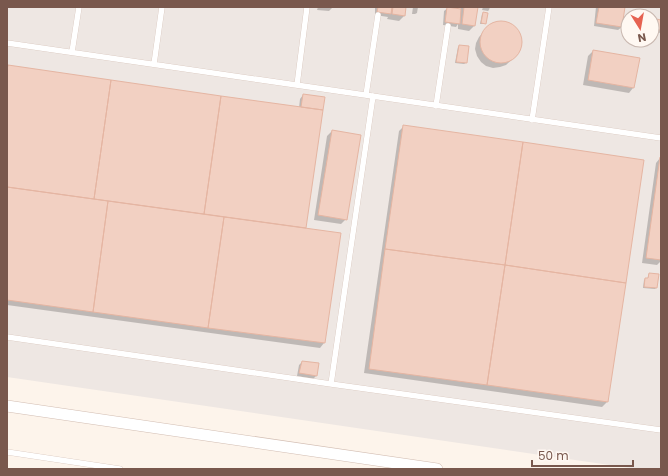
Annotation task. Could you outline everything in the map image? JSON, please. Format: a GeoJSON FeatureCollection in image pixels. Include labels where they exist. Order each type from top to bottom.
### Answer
{"type":"FeatureCollection","features":[{"type":"Feature","properties":{"kind":"street"},"geometry":{"type":"LineString","coordinates":[[7,406],[431,469]]}},
{"type":"Feature","properties":{"kind":"lane"},"geometry":{"type":"LineString","coordinates":[[72,52],[79,7]]}},
{"type":"Feature","properties":{"kind":"lane"},"geometry":{"type":"LineString","coordinates":[[154,64],[162,7]]}},
{"type":"Feature","properties":{"kind":"lane"},"geometry":{"type":"LineString","coordinates":[[297,85],[307,7]]}},
{"type":"Feature","properties":{"kind":"lane"},"geometry":{"type":"LineString","coordinates":[[532,120],[549,7]]}},
{"type":"Feature","properties":{"kind":"lane"},"geometry":{"type":"LineString","coordinates":[[366,95],[378,15]]}},
{"type":"Feature","properties":{"kind":"lane"},"geometry":{"type":"LineString","coordinates":[[436,106],[448,26]]}},
{"type":"Feature","properties":{"kind":"lane"},"geometry":{"type":"LineString","coordinates":[[7,43],[661,138]]}},
{"type":"Feature","properties":{"kind":"lane"},"geometry":{"type":"LineString","coordinates":[[331,384],[373,96]]}},
{"type":"Feature","properties":{"kind":"lane"},"geometry":{"type":"LineString","coordinates":[[7,337],[661,430]]}},
{"type":"Feature","properties":{"kind":"lane"},"geometry":{"type":"LineString","coordinates":[[7,452],[120,469]]}},
{"type":"Feature","properties":{"kind":"shaded area"},"geometry":{"type":"Polygon","coordinates":[[[7,7],[661,7],[661,469],[637,469],[7,377],[7,7]]]}},
{"type":"Feature","properties":{"kind":"building"},"geometry":{"type":"Polygon","coordinates":[[[378,7],[392,7],[391,14],[377,12],[378,7]]]}},
{"type":"Feature","properties":{"kind":"building"},"geometry":{"type":"Polygon","coordinates":[[[393,7],[406,7],[405,16],[392,14],[393,7]]]}},
{"type":"Feature","properties":{"kind":"building"},"geometry":{"type":"Polygon","coordinates":[[[447,7],[461,9],[460,24],[445,22],[447,7]]]}},
{"type":"Feature","properties":{"kind":"building"},"geometry":{"type":"Polygon","coordinates":[[[464,7],[478,7],[475,26],[462,24],[464,7]]]}},
{"type":"Feature","properties":{"kind":"building"},"geometry":{"type":"Polygon","coordinates":[[[599,7],[625,7],[620,8],[620,27],[596,23],[599,7]]]}},
{"type":"Feature","properties":{"kind":"building"},"geometry":{"type":"Polygon","coordinates":[[[483,12],[488,13],[486,24],[481,23],[483,12]]]}},
{"type":"Feature","properties":{"kind":"building"},"geometry":{"type":"Polygon","coordinates":[[[660,20],[661,20],[660,30],[660,20]]]}},
{"type":"Feature","properties":{"kind":"building"},"geometry":{"type":"Polygon","coordinates":[[[501,21],[516,27],[522,42],[516,57],[501,63],[486,57],[480,42],[486,27],[501,21]]]}},
{"type":"Feature","properties":{"kind":"building"},"geometry":{"type":"Polygon","coordinates":[[[459,45],[469,46],[467,63],[456,62],[459,45]]]}},
{"type":"Feature","properties":{"kind":"building"},"geometry":{"type":"Polygon","coordinates":[[[593,50],[640,58],[634,88],[588,80],[593,50]]]}},
{"type":"Feature","properties":{"kind":"building"},"geometry":{"type":"Polygon","coordinates":[[[8,65],[111,80],[94,199],[7,187],[8,65]]]}},
{"type":"Feature","properties":{"kind":"building"},"geometry":{"type":"Polygon","coordinates":[[[111,80],[221,96],[204,214],[94,199],[111,80]]]}},
{"type":"Feature","properties":{"kind":"building"},"geometry":{"type":"Polygon","coordinates":[[[303,94],[325,97],[323,110],[301,107],[303,94]]]}},
{"type":"Feature","properties":{"kind":"building"},"geometry":{"type":"Polygon","coordinates":[[[221,96],[323,110],[306,228],[204,214],[221,96]]]}},
{"type":"Feature","properties":{"kind":"building"},"geometry":{"type":"Polygon","coordinates":[[[403,125],[523,142],[505,265],[385,249],[403,125]]]}},
{"type":"Feature","properties":{"kind":"building"},"geometry":{"type":"Polygon","coordinates":[[[332,130],[361,135],[347,220],[318,215],[332,130]]]}},
{"type":"Feature","properties":{"kind":"building"},"geometry":{"type":"Polygon","coordinates":[[[523,142],[644,160],[626,283],[505,265],[523,142]]]}},
{"type":"Feature","properties":{"kind":"building"},"geometry":{"type":"Polygon","coordinates":[[[661,157],[661,260],[646,258],[661,157]]]}},
{"type":"Feature","properties":{"kind":"building"},"geometry":{"type":"Polygon","coordinates":[[[7,187],[108,201],[93,312],[7,300],[7,187]]]}},
{"type":"Feature","properties":{"kind":"building"},"geometry":{"type":"Polygon","coordinates":[[[108,201],[224,217],[208,328],[93,312],[108,201]]]}},
{"type":"Feature","properties":{"kind":"building"},"geometry":{"type":"Polygon","coordinates":[[[224,217],[341,233],[325,343],[208,328],[224,217]]]}},
{"type":"Feature","properties":{"kind":"building"},"geometry":{"type":"Polygon","coordinates":[[[385,249],[505,265],[487,385],[369,369],[385,249]]]}},
{"type":"Feature","properties":{"kind":"building"},"geometry":{"type":"Polygon","coordinates":[[[505,265],[626,283],[608,402],[487,385],[505,265]]]}},
{"type":"Feature","properties":{"kind":"building"},"geometry":{"type":"Polygon","coordinates":[[[649,273],[659,274],[657,288],[644,287],[645,278],[648,278],[649,273]]]}},
{"type":"Feature","properties":{"kind":"building"},"geometry":{"type":"Polygon","coordinates":[[[302,361],[319,363],[317,376],[299,373],[302,361]]]}}]}
